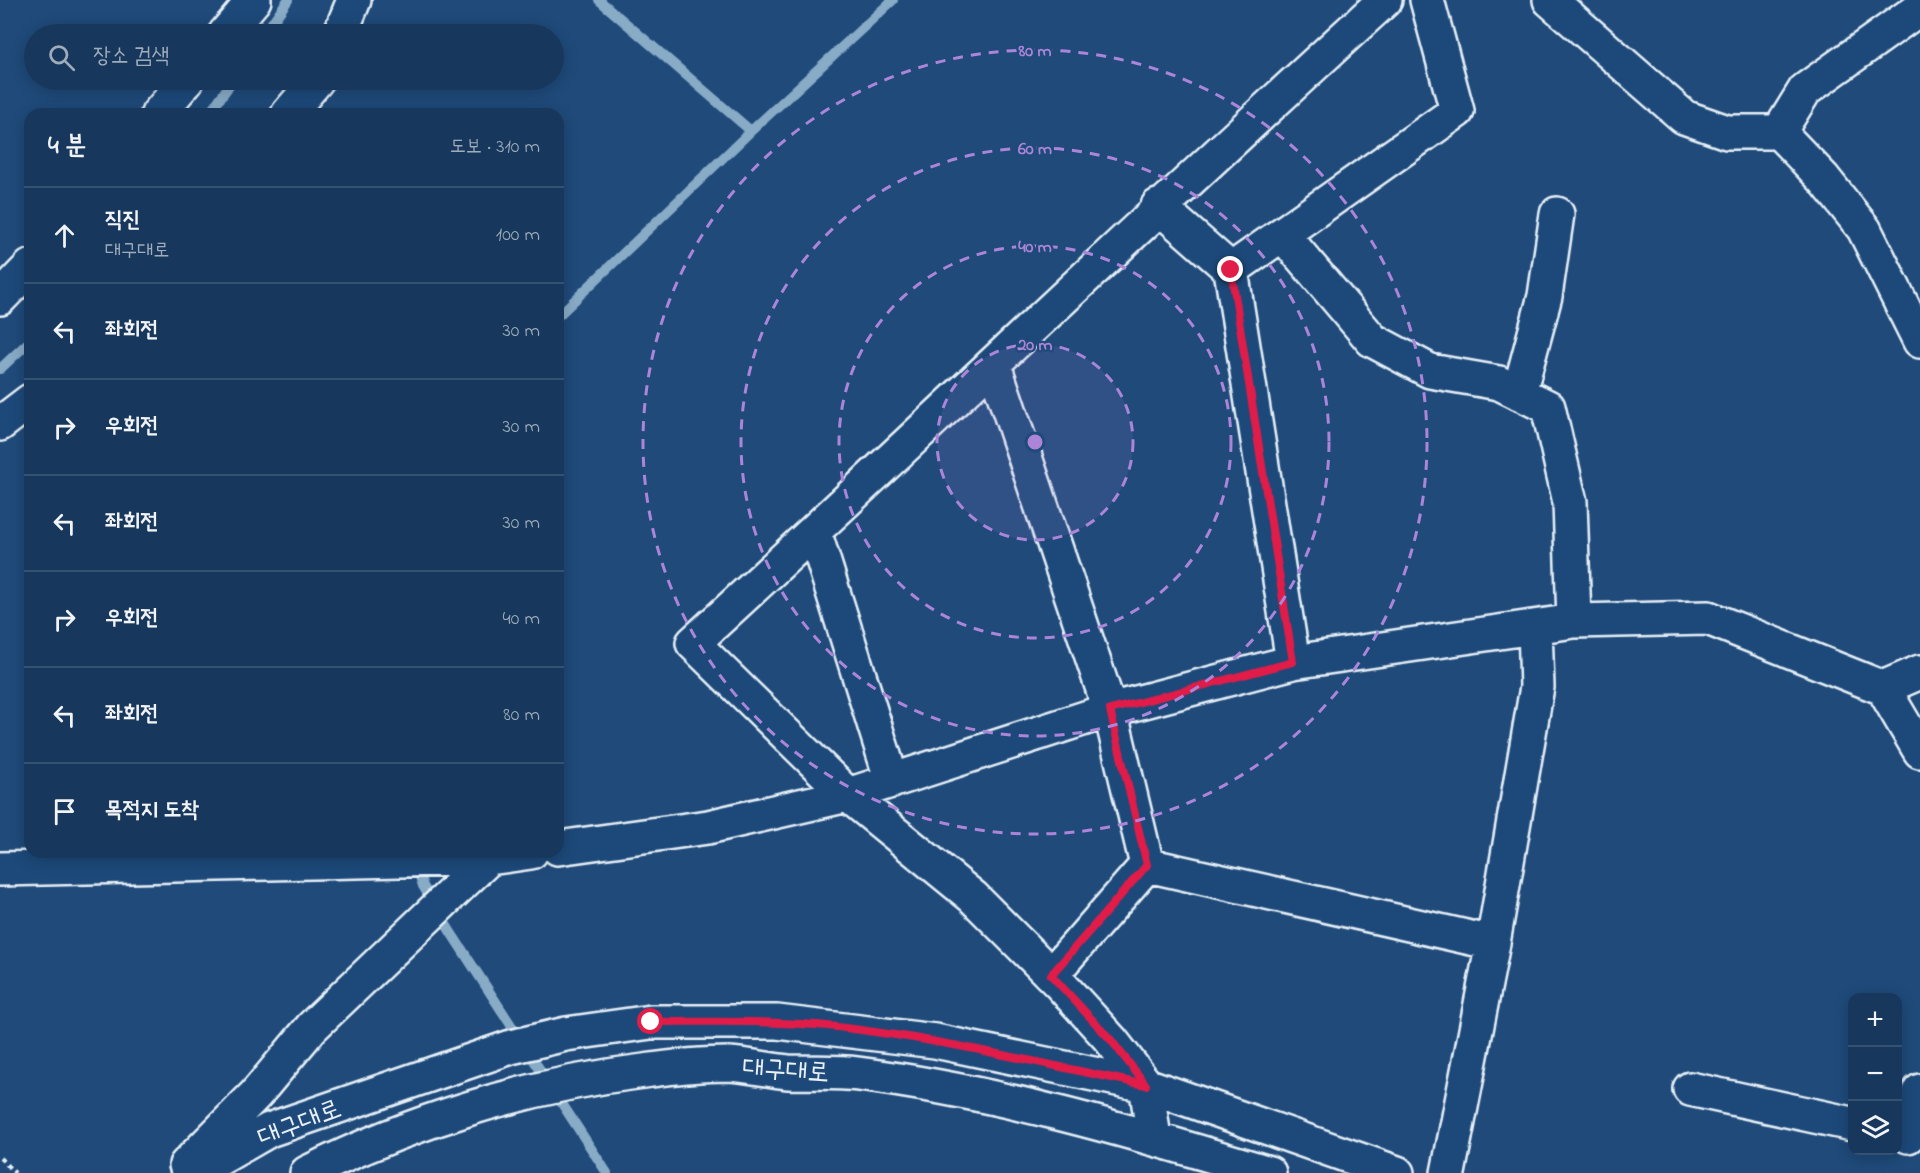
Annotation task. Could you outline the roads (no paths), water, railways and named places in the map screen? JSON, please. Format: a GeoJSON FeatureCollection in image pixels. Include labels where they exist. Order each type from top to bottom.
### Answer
{"type":"FeatureCollection","features":[{"type":"Feature","properties":{"kind":"street"},"geometry":{"type":"LineString","coordinates":[[234,24],[254,0]]}},
{"type":"Feature","properties":{"kind":"street"},"geometry":{"type":"LineString","coordinates":[[344,24],[354,0]]}},
{"type":"Feature","properties":{"kind":"street"},"geometry":{"type":"LineString","coordinates":[[1154,1138],[1146,1085],[1111,1040],[1051,975],[974,897],[848,795],[693,643],[994,365],[1158,206],[1385,0]]}},
{"type":"Feature","properties":{"kind":"street"},"geometry":{"type":"LineString","coordinates":[[1231,270],[1457,111],[1427,0]]}},
{"type":"Feature","properties":{"kind":"street"},"geometry":{"type":"LineString","coordinates":[[1550,0],[1684,117],[1727,132],[1779,132],[1824,179],[1864,229],[1920,341]]}},
{"type":"Feature","properties":{"kind":"street"},"geometry":{"type":"LineString","coordinates":[[1779,132],[1805,90],[1920,6],[1916,0]]}},
{"type":"Feature","properties":{"kind":"street"},"geometry":{"type":"LineString","coordinates":[[163,108],[178,90]]}},
{"type":"Feature","properties":{"kind":"street"},"geometry":{"type":"LineString","coordinates":[[293,108],[308,90]]}},
{"type":"Feature","properties":{"kind":"street"},"geometry":{"type":"LineString","coordinates":[[1158,206],[1231,270],[1293,662]]}},
{"type":"Feature","properties":{"kind":"street"},"geometry":{"type":"LineString","coordinates":[[1519,393],[1545,296],[1557,214]]}},
{"type":"Feature","properties":{"kind":"street"},"geometry":{"type":"LineString","coordinates":[[1283,235],[1372,340],[1430,371],[1499,383],[1548,407],[1570,502],[1574,621]]}},
{"type":"Feature","properties":{"kind":"street"},"geometry":{"type":"LineString","coordinates":[[0,298],[13,288],[24,274]]}},
{"type":"Feature","properties":{"kind":"street"},"geometry":{"type":"LineString","coordinates":[[994,365],[1110,710],[1147,865]]}},
{"type":"Feature","properties":{"kind":"street"},"geometry":{"type":"LineString","coordinates":[[0,424],[24,406]]}},
{"type":"Feature","properties":{"kind":"street"},"geometry":{"type":"LineString","coordinates":[[814,531],[892,781]]}},
{"type":"Feature","properties":{"kind":"street"},"geometry":{"type":"LineString","coordinates":[[564,847],[708,827],[848,795],[1110,710],[1293,662],[1574,621],[1708,618],[1901,680]]}},
{"type":"Feature","properties":{"kind":"street"},"geometry":{"type":"LineString","coordinates":[[1448,1173],[1493,943],[1537,687],[1536,627]]}},
{"type":"Feature","properties":{"kind":"street"},"geometry":{"type":"LineString","coordinates":[[1920,650],[1901,680],[1920,751]]}},
{"type":"Feature","properties":{"kind":"street"},"geometry":{"type":"LineString","coordinates":[[0,869],[489,858]]}},
{"type":"Feature","properties":{"kind":"street"},"geometry":{"type":"LineString","coordinates":[[179,1173],[256,1094],[312,1027],[489,858]]}},
{"type":"Feature","properties":{"kind":"street"},"geometry":{"type":"LineString","coordinates":[[1147,865],[1493,943]]}},
{"type":"Feature","properties":{"kind":"street"},"geometry":{"type":"LineString","coordinates":[[1051,975],[1147,865]]}},
{"type":"Feature","properties":{"kind":"street","name":"대구대로"},"geometry":{"type":"LineString","coordinates":[[194,1173],[269,1130],[511,1047],[566,1034],[651,1022],[777,1022],[935,1041],[1146,1085],[1397,1173]]}},
{"type":"Feature","properties":{"kind":"street","name":"대구대로"},"geometry":{"type":"LineString","coordinates":[[307,1173],[443,1118],[535,1090],[589,1077],[729,1064],[789,1072],[854,1073],[938,1086],[1154,1138],[1269,1173]]}},
{"type":"Feature","properties":{"kind":"street"},"geometry":{"type":"LineString","coordinates":[[1690,1089],[1848,1123]]}},
{"type":"Feature","properties":{"kind":"street"},"geometry":{"type":"LineString","coordinates":[[1909,1136],[1920,1091]]}},
{"type":"Feature","properties":{"kind":"waterway"},"geometry":{"type":"LineString","coordinates":[[271,24],[288,0]]}},
{"type":"Feature","properties":{"kind":"waterway"},"geometry":{"type":"LineString","coordinates":[[599,0],[751,131]]}},
{"type":"Feature","properties":{"kind":"waterway"},"geometry":{"type":"LineString","coordinates":[[564,310],[751,131],[893,0]]}},
{"type":"Feature","properties":{"kind":"waterway"},"geometry":{"type":"LineString","coordinates":[[213,108],[226,90]]}},
{"type":"Feature","properties":{"kind":"waterway"},"geometry":{"type":"LineString","coordinates":[[0,369],[24,347]]}},
{"type":"Feature","properties":{"kind":"waterway"},"geometry":{"type":"LineString","coordinates":[[416,864],[423,886],[450,931],[607,1173]]}}]}
